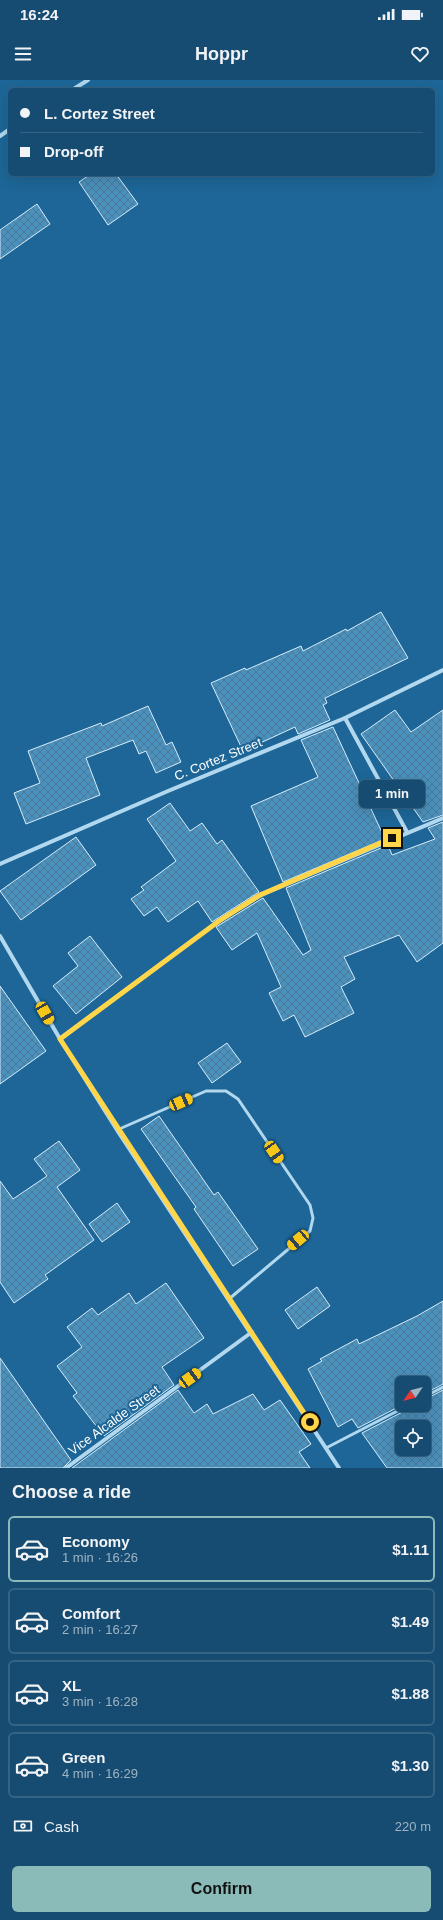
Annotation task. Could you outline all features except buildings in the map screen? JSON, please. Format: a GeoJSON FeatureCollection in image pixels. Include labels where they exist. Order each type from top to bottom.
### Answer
{"type":"FeatureCollection","features":[{"type":"Feature","properties":{"kind":"street"},"geometry":{"type":"LineString","coordinates":[[75,88],[88,80]]}},
{"type":"Feature","properties":{"kind":"street","name":"C. Cortez Street"},"geometry":{"type":"LineString","coordinates":[[0,864],[168,790],[345,718],[443,670]]}},
{"type":"Feature","properties":{"kind":"street"},"geometry":{"type":"LineString","coordinates":[[345,718],[407,832]]}},
{"type":"Feature","properties":{"kind":"street"},"geometry":{"type":"LineString","coordinates":[[60,1039],[219,921],[260,895],[443,818]]}},
{"type":"Feature","properties":{"kind":"street"},"geometry":{"type":"LineString","coordinates":[[0,936],[60,1039],[117,1130],[252,1332],[339,1468]]}},
{"type":"Feature","properties":{"kind":"street","name":"Vice Alcalde Street"},"geometry":{"type":"LineString","coordinates":[[66,1468],[252,1332]]}},
{"type":"Feature","properties":{"kind":"lane"},"geometry":{"type":"LineString","coordinates":[[117,1130],[206,1091],[226,1091],[238,1100],[310,1205],[313,1218],[310,1231],[230,1299]]}},
{"type":"Feature","properties":{"kind":"lane"},"geometry":{"type":"LineString","coordinates":[[431,1393],[443,1387]]}},
{"type":"Feature","properties":{"kind":"lane"},"geometry":{"type":"LineString","coordinates":[[326,1448],[395,1412]]}},
{"type":"Feature","properties":{"kind":"route"},"geometry":{"type":"LineString","coordinates":[[310,1422],[252,1332],[117,1130],[60,1039],[219,921],[260,895],[392,838]]}}]}
